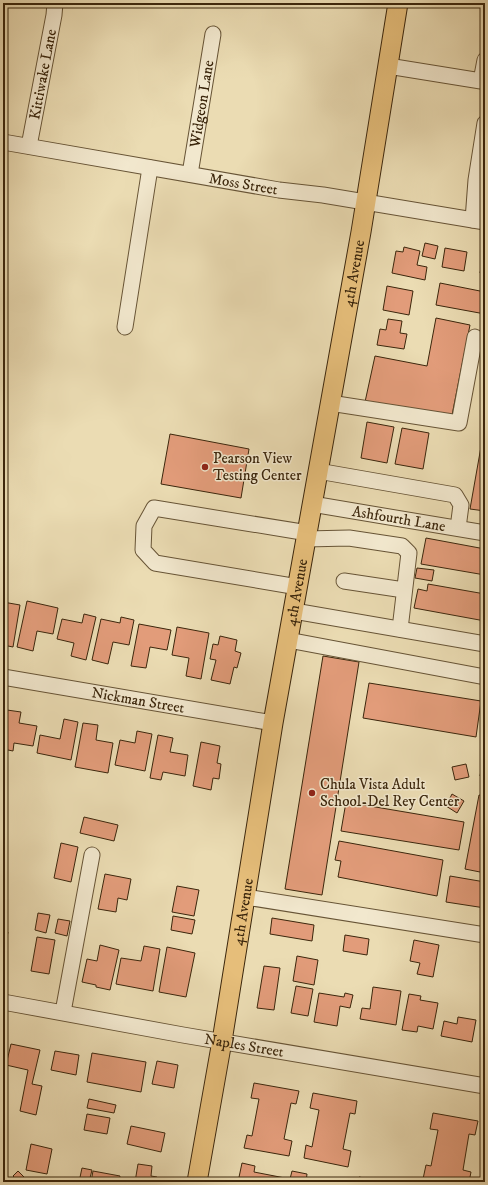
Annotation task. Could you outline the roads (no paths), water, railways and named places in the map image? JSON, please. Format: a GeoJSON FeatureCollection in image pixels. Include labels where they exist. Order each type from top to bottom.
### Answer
{"type":"FeatureCollection","features":[{"type":"Feature","properties":{"kind":"main road","name":"4th Avenue"},"geometry":{"type":"LineString","coordinates":[[197,1182],[246,897],[273,723],[366,203],[398,3]]}},
{"type":"Feature","properties":{"kind":"street","name":"Kittiwake Lane"},"geometry":{"type":"LineString","coordinates":[[29,146],[55,3]]}},
{"type":"Feature","properties":{"kind":"street","name":"Widgeon Lane"},"geometry":{"type":"LineString","coordinates":[[190,174],[213,34]]}},
{"type":"Feature","properties":{"kind":"street"},"geometry":{"type":"LineString","coordinates":[[388,66],[481,81],[485,60]]}},
{"type":"Feature","properties":{"kind":"street"},"geometry":{"type":"LineString","coordinates":[[479,221],[476,180],[485,123]]}},
{"type":"Feature","properties":{"kind":"street","name":"Moss Street"},"geometry":{"type":"LineString","coordinates":[[3,142],[279,190],[479,221]]}},
{"type":"Feature","properties":{"kind":"street"},"geometry":{"type":"LineString","coordinates":[[125,327],[150,168]]}},
{"type":"Feature","properties":{"kind":"street"},"geometry":{"type":"LineString","coordinates":[[330,403],[459,423],[475,337]]}},
{"type":"Feature","properties":{"kind":"street"},"geometry":{"type":"LineString","coordinates":[[318,471],[455,495],[461,505],[458,528]]}},
{"type":"Feature","properties":{"kind":"street","name":"Ashfourth Lane"},"geometry":{"type":"LineString","coordinates":[[312,504],[485,533]]}},
{"type":"Feature","properties":{"kind":"street"},"geometry":{"type":"LineString","coordinates":[[298,587],[155,563],[143,550],[144,526],[154,508],[307,536],[348,538],[402,546],[409,553],[400,629]]}},
{"type":"Feature","properties":{"kind":"street"},"geometry":{"type":"LineString","coordinates":[[344,581],[404,590]]}},
{"type":"Feature","properties":{"kind":"street"},"geometry":{"type":"LineString","coordinates":[[294,611],[485,644]]}},
{"type":"Feature","properties":{"kind":"street"},"geometry":{"type":"LineString","coordinates":[[288,640],[485,677]]}},
{"type":"Feature","properties":{"kind":"street","name":"Nickman Street"},"geometry":{"type":"LineString","coordinates":[[3,677],[273,723]]}},
{"type":"Feature","properties":{"kind":"street"},"geometry":{"type":"LineString","coordinates":[[63,1012],[92,855]]}},
{"type":"Feature","properties":{"kind":"street"},"geometry":{"type":"LineString","coordinates":[[246,897],[485,935]]}},
{"type":"Feature","properties":{"kind":"street","name":"Naples Street"},"geometry":{"type":"LineString","coordinates":[[3,1002],[485,1086]]}},
{"type":"Feature","properties":{"kind":"place","name":"Pearson View Testing Center"},"geometry":{"type":"Point","coordinates":[205,467]}},
{"type":"Feature","properties":{"kind":"place","name":"Chula Vista Adult School-Del Rey Center"},"geometry":{"type":"Point","coordinates":[312,793]}}]}
